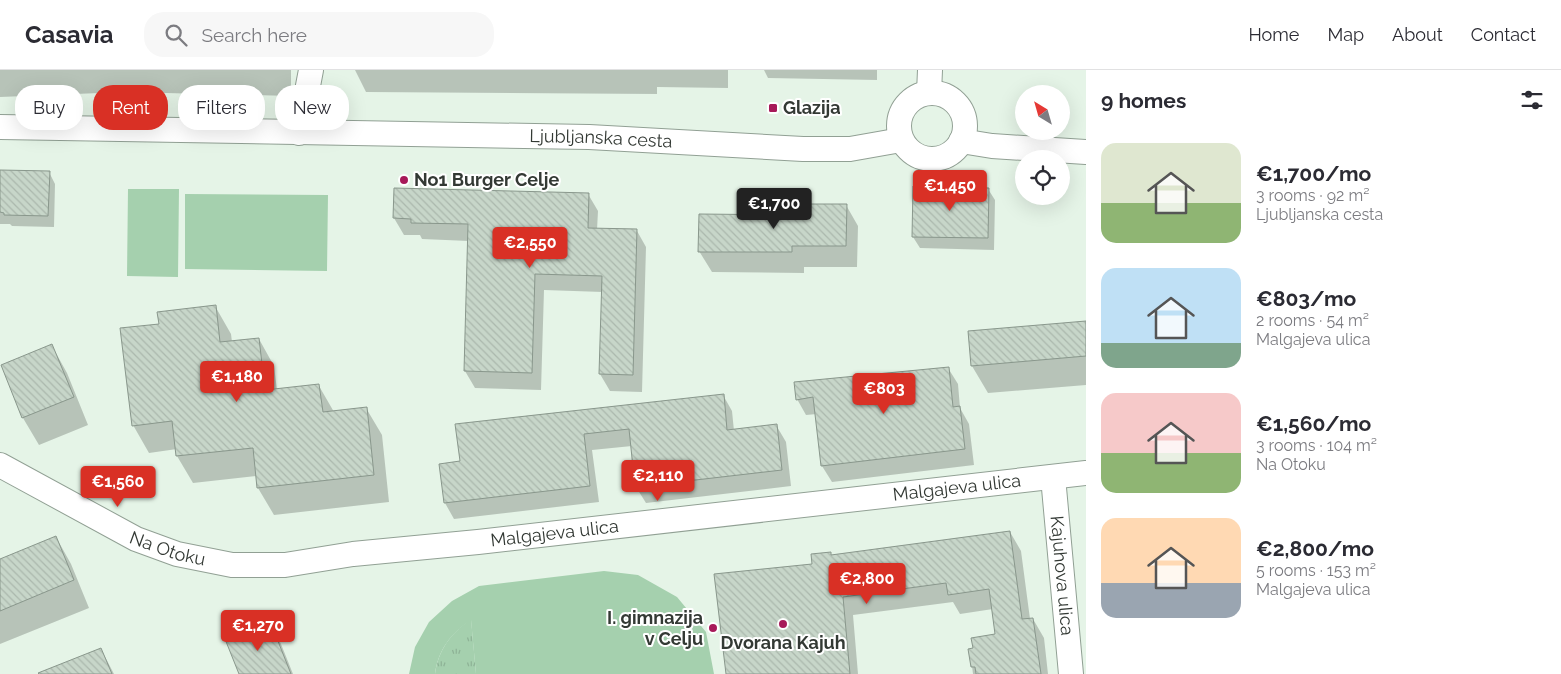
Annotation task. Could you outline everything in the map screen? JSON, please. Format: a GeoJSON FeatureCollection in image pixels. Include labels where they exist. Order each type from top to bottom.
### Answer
{"type":"FeatureCollection","features":[{"type":"Feature","properties":{"kind":"street"},"geometry":{"type":"LineString","coordinates":[[299,133],[310,70]]}},
{"type":"Feature","properties":{"kind":"street"},"geometry":{"type":"LineString","coordinates":[[930,81],[959,107],[965,124],[961,141],[949,154],[931,159],[913,154],[901,140],[898,124],[903,109],[930,81]]}},
{"type":"Feature","properties":{"kind":"street","name":"Ljubljanska cesta"},"geometry":{"type":"LineString","coordinates":[[0,127],[589,137],[803,149],[850,149],[901,140]]}},
{"type":"Feature","properties":{"kind":"street"},"geometry":{"type":"LineString","coordinates":[[961,141],[992,146],[1086,152]]}},
{"type":"Feature","properties":{"kind":"street","name":"Na Otoku"},"geometry":{"type":"LineString","coordinates":[[0,465],[136,539],[177,554],[232,566]]}},
{"type":"Feature","properties":{"kind":"street","name":"Malgajeva ulica"},"geometry":{"type":"LineString","coordinates":[[232,566],[285,565],[353,554],[478,542],[1086,473]]}},
{"type":"Feature","properties":{"kind":"street","name":"Kajuhova ulica"},"geometry":{"type":"LineString","coordinates":[[1053,477],[1071,674]]}},
{"type":"Feature","properties":{"kind":"green space"},"geometry":{"type":"Polygon","coordinates":[[[128,189],[179,189],[178,277],[127,276],[128,189]]]}},
{"type":"Feature","properties":{"kind":"green space"},"geometry":{"type":"Polygon","coordinates":[[[185,194],[328,195],[327,271],[185,269],[185,194]]]}},
{"type":"Feature","properties":{"kind":"green space"},"geometry":{"type":"Polygon","coordinates":[[[604,571],[638,575],[677,597],[706,632],[714,674],[476,674],[471,620],[452,636],[442,650],[435,674],[409,674],[415,647],[429,622],[452,601],[479,586],[604,571]]]}},
{"type":"Feature","properties":{"kind":"green space"},"geometry":{"type":"Polygon","coordinates":[[[471,619],[476,674],[435,674],[442,650],[457,630],[471,619]]]}},
{"type":"Feature","properties":{"kind":"building"},"geometry":{"type":"Polygon","coordinates":[[[0,170],[50,171],[48,216],[4,215],[4,213],[0,212],[0,170]]]}},
{"type":"Feature","properties":{"kind":"building"},"geometry":{"type":"Polygon","coordinates":[[[913,186],[989,188],[988,238],[912,237],[913,186]]]}},
{"type":"Feature","properties":{"kind":"building"},"geometry":{"type":"Polygon","coordinates":[[[394,188],[589,193],[588,228],[637,229],[633,375],[599,374],[602,276],[535,274],[532,373],[464,371],[468,224],[411,223],[411,219],[393,218],[394,188]]]}},
{"type":"Feature","properties":{"kind":"building"},"geometry":{"type":"Polygon","coordinates":[[[793,204],[847,204],[846,246],[792,246],[792,252],[698,252],[699,214],[793,215],[793,204]]]}},
{"type":"Feature","properties":{"kind":"building"},"geometry":{"type":"Polygon","coordinates":[[[216,305],[220,342],[259,338],[265,390],[319,384],[323,412],[367,407],[374,475],[257,488],[253,448],[176,456],[172,421],[132,426],[120,328],[159,324],[157,312],[216,305]]]}},
{"type":"Feature","properties":{"kind":"building"},"geometry":{"type":"Polygon","coordinates":[[[1086,321],[1086,356],[971,366],[968,331],[1086,321]]]}},
{"type":"Feature","properties":{"kind":"building"},"geometry":{"type":"Polygon","coordinates":[[[52,344],[74,397],[22,418],[1,365],[52,344]]]}},
{"type":"Feature","properties":{"kind":"building"},"geometry":{"type":"Polygon","coordinates":[[[949,367],[953,407],[960,406],[965,449],[821,466],[813,397],[796,400],[794,382],[949,367]]]}},
{"type":"Feature","properties":{"kind":"building"},"geometry":{"type":"Polygon","coordinates":[[[724,394],[727,430],[777,424],[782,470],[635,487],[629,429],[584,434],[590,486],[444,503],[439,464],[460,461],[455,424],[724,394]]]}},
{"type":"Feature","properties":{"kind":"building"},"geometry":{"type":"Polygon","coordinates":[[[1010,531],[1022,619],[1033,618],[1041,674],[976,674],[975,667],[971,667],[968,649],[973,648],[971,638],[995,634],[989,589],[948,595],[946,583],[843,597],[850,674],[726,674],[714,574],[812,564],[811,554],[831,552],[831,555],[1010,531]]]}},
{"type":"Feature","properties":{"kind":"building"},"geometry":{"type":"Polygon","coordinates":[[[56,536],[74,580],[0,611],[0,559],[56,536]]]}},
{"type":"Feature","properties":{"kind":"building"},"geometry":{"type":"Polygon","coordinates":[[[270,621],[291,674],[239,674],[225,639],[270,621]]]}},
{"type":"Feature","properties":{"kind":"building"},"geometry":{"type":"Polygon","coordinates":[[[101,648],[112,674],[38,673],[101,648]]]}},
{"type":"Feature","properties":{"kind":"place","name":"Glazija"},"geometry":{"type":"Point","coordinates":[773,108]}},
{"type":"Feature","properties":{"kind":"place","name":"No1 Burger Celje"},"geometry":{"type":"Point","coordinates":[404,180]}},
{"type":"Feature","properties":{"kind":"place","name":"Dvorana Kajuh"},"geometry":{"type":"Point","coordinates":[783,624]}},
{"type":"Feature","properties":{"kind":"place","name":"I. gimnazija v Celju"},"geometry":{"type":"Point","coordinates":[713,628]}}]}
